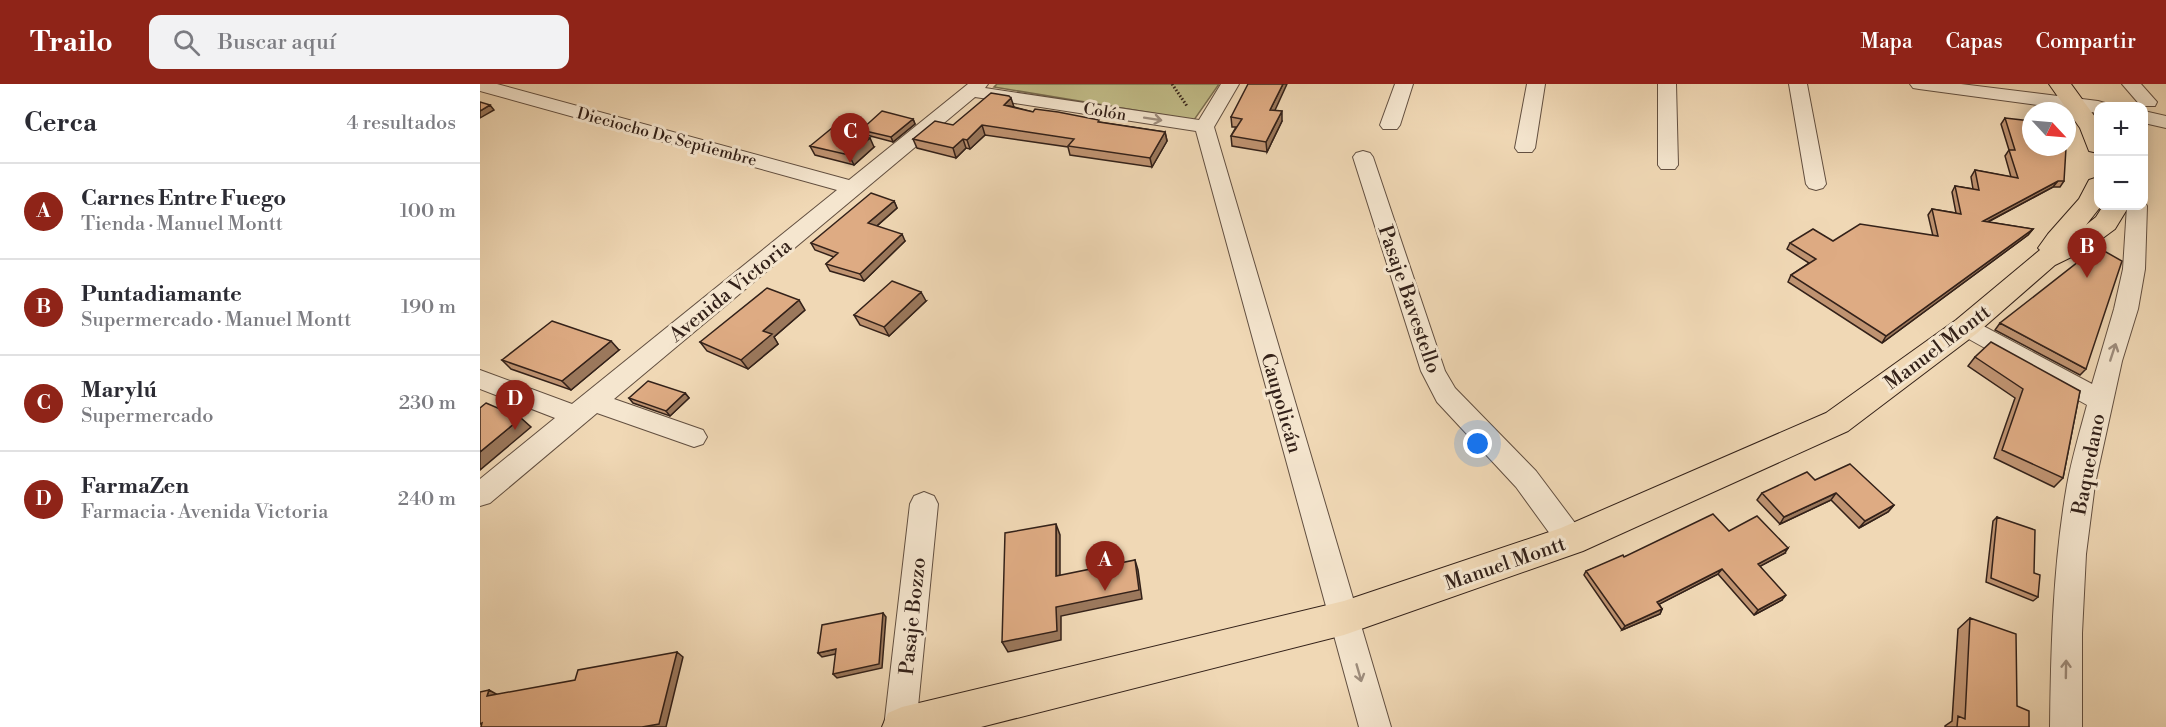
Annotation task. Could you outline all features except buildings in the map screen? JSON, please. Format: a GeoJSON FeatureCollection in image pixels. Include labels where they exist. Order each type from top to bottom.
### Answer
{"type":"FeatureCollection","features":[{"type":"Feature","properties":{"kind":"main road"},"geometry":{"type":"LineString","coordinates":[[2060,84],[2089,100],[2094,134]]}},
{"type":"Feature","properties":{"kind":"main road","name":"Manuel Montt"},"geometry":{"type":"LineString","coordinates":[[2045,260],[2061,234],[2094,197]]}},
{"type":"Feature","properties":{"kind":"main road","name":"Manuel Montt"},"geometry":{"type":"LineString","coordinates":[[901,727],[1344,618],[1571,540],[1837,422],[1965,327],[2045,260],[2079,243],[2106,223],[2114,210]]}},
{"type":"Feature","properties":{"kind":"street"},"geometry":{"type":"LineString","coordinates":[[1204,127],[1230,84]]}},
{"type":"Feature","properties":{"kind":"street"},"geometry":{"type":"LineString","coordinates":[[1390,125],[1404,84]]}},
{"type":"Feature","properties":{"kind":"street"},"geometry":{"type":"LineString","coordinates":[[1525,148],[1536,84]]}},
{"type":"Feature","properties":{"kind":"street"},"geometry":{"type":"LineString","coordinates":[[1667,84],[1668,165]]}},
{"type":"Feature","properties":{"kind":"street"},"geometry":{"type":"LineString","coordinates":[[1798,84],[1816,184]]}},
{"type":"Feature","properties":{"kind":"street"},"geometry":{"type":"LineString","coordinates":[[1919,84],[2089,100]]}},
{"type":"Feature","properties":{"kind":"street"},"geometry":{"type":"LineString","coordinates":[[2131,84],[2141,102]]}},
{"type":"Feature","properties":{"kind":"street","name":"Dieciocho De Septiembre"},"geometry":{"type":"LineString","coordinates":[[480,85],[854,188]]}},
{"type":"Feature","properties":{"kind":"street","name":"Colón"},"geometry":{"type":"LineString","coordinates":[[975,87],[1204,127]]}},
{"type":"Feature","properties":{"kind":"street","name":"Avenida Victoria"},"geometry":{"type":"LineString","coordinates":[[480,495],[975,87]]}},
{"type":"Feature","properties":{"kind":"street"},"geometry":{"type":"LineString","coordinates":[[2148,111],[2166,122]]}},
{"type":"Feature","properties":{"kind":"street","name":"Caupolicán"},"geometry":{"type":"LineString","coordinates":[[1204,127],[1375,727]]}},
{"type":"Feature","properties":{"kind":"street","name":"Pasaje Bavestello"},"geometry":{"type":"LineString","coordinates":[[1363,157],[1433,371],[1442,387],[1472,425],[1526,479],[1571,540]]}},
{"type":"Feature","properties":{"kind":"street","name":"Baquedano"},"geometry":{"type":"LineString","coordinates":[[2066,727],[2067,633],[2072,554],[2081,484],[2110,361],[2126,309],[2134,269],[2137,210]]}},
{"type":"Feature","properties":{"kind":"street"},"geometry":{"type":"LineString","coordinates":[[1965,327],[2100,400]]}},
{"type":"Feature","properties":{"kind":"street"},"geometry":{"type":"LineString","coordinates":[[480,379],[694,437]]}},
{"type":"Feature","properties":{"kind":"street","name":"Pasaje Bozzo"},"geometry":{"type":"LineString","coordinates":[[901,727],[924,504]]}},
{"type":"Feature","properties":{"kind":"shaded area"},"geometry":{"type":"Polygon","coordinates":[[[997,84],[1219,84],[1194,120],[994,87],[997,84]]]}},
{"type":"Feature","properties":{"kind":"place","name":"Marylú"},"geometry":{"type":"Point","coordinates":[850,163]}},
{"type":"Feature","properties":{"kind":"place","name":"Puntadiamante"},"geometry":{"type":"Point","coordinates":[2087,278]}},
{"type":"Feature","properties":{"kind":"place","name":"FarmaZen"},"geometry":{"type":"Point","coordinates":[515,430]}},
{"type":"Feature","properties":{"kind":"place","name":"Carnes Entre Fuego"},"geometry":{"type":"Point","coordinates":[1105,591]}}]}
